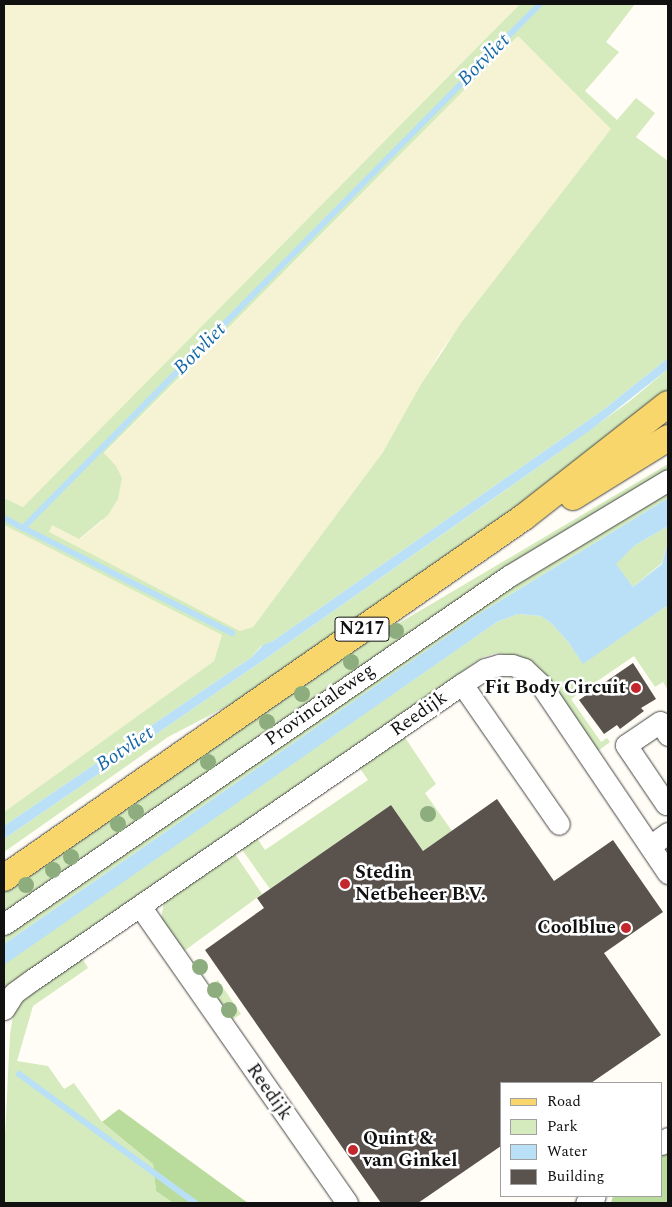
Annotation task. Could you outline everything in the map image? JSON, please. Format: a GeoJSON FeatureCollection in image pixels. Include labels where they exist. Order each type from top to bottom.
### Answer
{"type":"FeatureCollection","features":[{"type":"Feature","properties":{"kind":"main road","name":"Provincialeweg"},"geometry":{"type":"LineString","coordinates":[[4,878],[524,517],[668,404]]}},
{"type":"Feature","properties":{"kind":"main road","name":"Provincialeweg"},"geometry":{"type":"LineString","coordinates":[[524,517],[575,496],[668,438]]}},
{"type":"Feature","properties":{"kind":"street","name":"Provincialeweg"},"geometry":{"type":"LineString","coordinates":[[4,924],[509,576],[668,480]]}},
{"type":"Feature","properties":{"kind":"street","name":"Reedijk"},"geometry":{"type":"LineString","coordinates":[[4,1008],[19,989],[462,684],[485,669],[499,665],[512,665],[530,673],[541,685],[668,873]]}},
{"type":"Feature","properties":{"kind":"street"},"geometry":{"type":"LineString","coordinates":[[462,684],[559,824]]}},
{"type":"Feature","properties":{"kind":"street"},"geometry":{"type":"LineString","coordinates":[[668,734],[660,722],[626,745],[666,804],[668,803]]}},
{"type":"Feature","properties":{"kind":"street"},"geometry":{"type":"LineString","coordinates":[[650,846],[668,834]]}},
{"type":"Feature","properties":{"kind":"street","name":"Reedijk"},"geometry":{"type":"LineString","coordinates":[[140,906],[347,1203]]}},
{"type":"Feature","properties":{"kind":"shaded area"},"geometry":{"type":"Polygon","coordinates":[[[4,4],[520,4],[23,507],[4,498],[4,4]]]}},
{"type":"Feature","properties":{"kind":"shaded area"},"geometry":{"type":"Polygon","coordinates":[[[518,36],[612,129],[441,351],[383,452],[253,627],[240,631],[48,532],[52,524],[80,539],[102,521],[116,466],[104,454],[518,36]]]}},
{"type":"Feature","properties":{"kind":"shaded area"},"geometry":{"type":"Polygon","coordinates":[[[4,525],[222,635],[214,661],[4,812],[4,525]]]}},
{"type":"Feature","properties":{"kind":"green space"},"geometry":{"type":"Polygon","coordinates":[[[520,4],[635,4],[606,42],[619,52],[585,91],[617,120],[636,98],[655,113],[636,137],[668,161],[668,358],[603,410],[273,641],[260,647],[252,657],[4,826],[4,812],[214,661],[222,635],[4,525],[4,498],[23,507],[520,4]],[[518,36],[104,453],[116,466],[122,478],[118,499],[108,515],[79,539],[52,525],[49,532],[240,631],[253,627],[383,452],[420,386],[461,323],[611,129],[518,36]]]}},
{"type":"Feature","properties":{"kind":"green space"},"geometry":{"type":"Polygon","coordinates":[[[668,369],[668,390],[550,483],[237,701],[168,737],[4,852],[4,839],[271,655],[544,463],[630,401],[668,369]]]}},
{"type":"Feature","properties":{"kind":"green space"},"geometry":{"type":"Polygon","coordinates":[[[668,464],[668,470],[4,913],[4,893],[362,645],[668,464]]]}},
{"type":"Feature","properties":{"kind":"green space"},"geometry":{"type":"Polygon","coordinates":[[[668,487],[668,498],[482,612],[4,944],[4,933],[486,597],[668,487]]]}},
{"type":"Feature","properties":{"kind":"green space"},"geometry":{"type":"Polygon","coordinates":[[[668,526],[668,541],[662,563],[633,587],[615,564],[634,546],[668,526]]]}},
{"type":"Feature","properties":{"kind":"green space"},"geometry":{"type":"Polygon","coordinates":[[[668,605],[668,690],[663,682],[655,687],[634,656],[571,699],[601,742],[607,738],[610,742],[598,751],[552,683],[535,664],[516,656],[496,653],[483,657],[11,983],[4,991],[4,965],[10,959],[497,622],[518,614],[541,616],[552,624],[569,643],[583,663],[668,605]]]}},
{"type":"Feature","properties":{"kind":"green space"},"geometry":{"type":"Polygon","coordinates":[[[404,736],[436,784],[425,793],[452,831],[423,851],[391,805],[270,889],[241,848],[257,838],[265,850],[368,780],[359,767],[404,736]]]}},
{"type":"Feature","properties":{"kind":"green space"},"geometry":{"type":"Polygon","coordinates":[[[235,854],[262,894],[184,951],[161,919],[164,902],[235,854]]]}},
{"type":"Feature","properties":{"kind":"green space"},"geometry":{"type":"Polygon","coordinates":[[[82,958],[88,968],[33,1006],[17,1061],[48,1066],[64,1089],[74,1083],[102,1122],[153,1164],[156,1191],[173,1203],[4,1203],[4,1156],[10,1034],[14,1011],[19,1002],[82,958]]]}},
{"type":"Feature","properties":{"kind":"green space"},"geometry":{"type":"Polygon","coordinates":[[[218,980],[241,1014],[229,1022],[206,988],[218,980]]]}},
{"type":"Feature","properties":{"kind":"green space"},"geometry":{"type":"Polygon","coordinates":[[[119,1109],[248,1203],[173,1203],[156,1191],[153,1164],[102,1122],[119,1109]]]}},
{"type":"Feature","properties":{"kind":"green space"},"geometry":{"type":"Polygon","coordinates":[[[668,1147],[668,1202],[611,1203],[613,1197],[662,1197],[662,1152],[668,1147]]]}},
{"type":"Feature","properties":{"kind":"water"},"geometry":{"type":"Polygon","coordinates":[[[668,358],[668,369],[592,429],[271,655],[4,839],[4,826],[252,657],[263,645],[273,641],[603,410],[668,358]]]}},
{"type":"Feature","properties":{"kind":"water"},"geometry":{"type":"Polygon","coordinates":[[[668,498],[668,526],[634,546],[616,564],[633,587],[662,564],[668,541],[668,605],[583,664],[569,643],[552,624],[541,616],[518,614],[497,622],[4,965],[4,944],[482,612],[668,498]]]}},
{"type":"Feature","properties":{"kind":"building"},"geometry":{"type":"Polygon","coordinates":[[[633,663],[656,699],[641,708],[644,711],[620,729],[617,725],[604,734],[579,700],[633,663]]]}},
{"type":"Feature","properties":{"kind":"building"},"geometry":{"type":"Polygon","coordinates":[[[497,799],[554,881],[613,840],[663,912],[604,953],[661,1035],[592,1082],[500,1082],[500,1147],[418,1203],[381,1203],[205,950],[264,908],[257,898],[391,805],[423,851],[497,799]]]}},
{"type":"Feature","properties":{"kind":"waterway","name":"Botvliet"},"geometry":{"type":"LineString","coordinates":[[232,633],[23,528],[540,4]]}},
{"type":"Feature","properties":{"kind":"waterway"},"geometry":{"type":"LineString","coordinates":[[4,518],[23,528]]}},
{"type":"Feature","properties":{"kind":"waterway"},"geometry":{"type":"LineString","coordinates":[[19,1074],[195,1203]]}},
{"type":"Feature","properties":{"kind":"place","name":"Fit Body Circuit"},"geometry":{"type":"Point","coordinates":[636,688]}},
{"type":"Feature","properties":{"kind":"place","name":"Stedin Netbeheer B.V."},"geometry":{"type":"Point","coordinates":[345,884]}},
{"type":"Feature","properties":{"kind":"place","name":"Coolblue"},"geometry":{"type":"Point","coordinates":[626,928]}},
{"type":"Feature","properties":{"kind":"place","name":"Quint & van Ginkel"},"geometry":{"type":"Point","coordinates":[353,1150]}}]}
